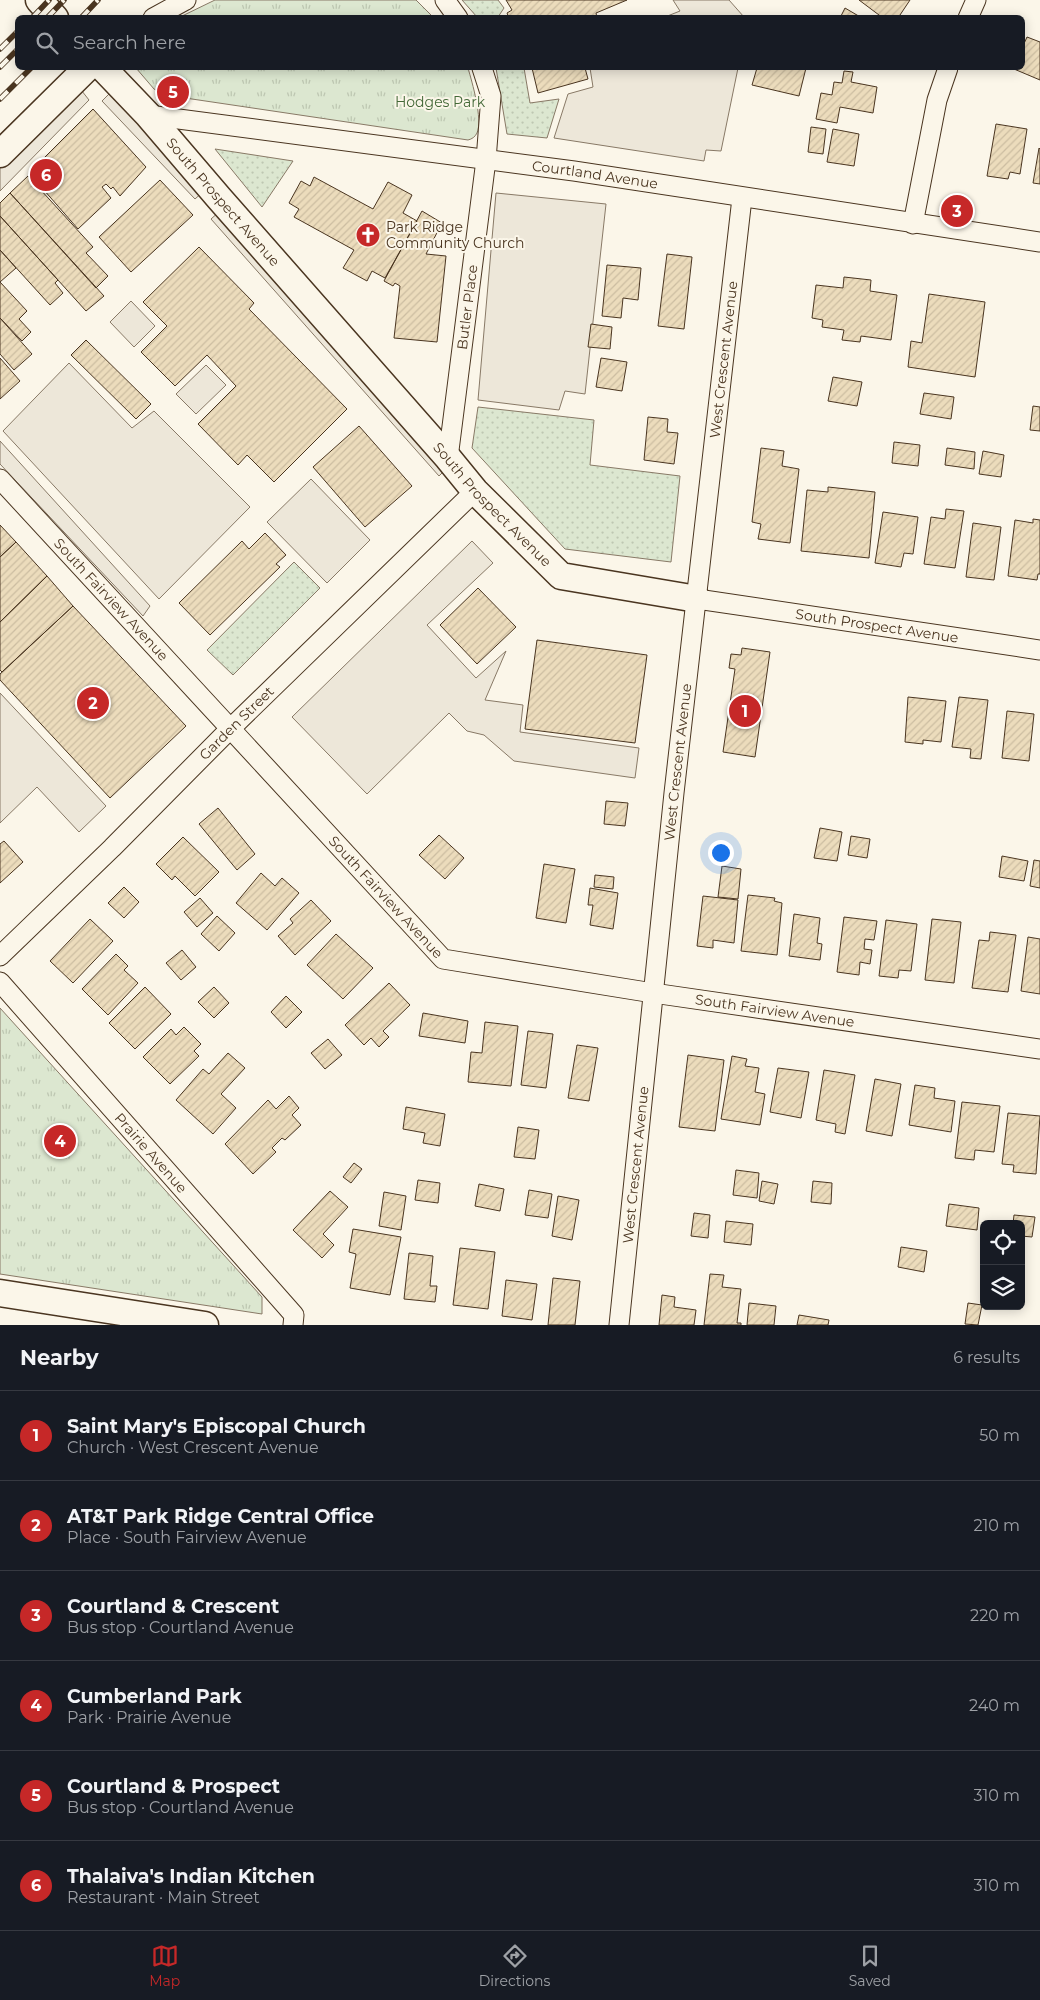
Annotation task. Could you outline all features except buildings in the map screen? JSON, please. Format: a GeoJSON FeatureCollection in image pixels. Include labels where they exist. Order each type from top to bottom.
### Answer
{"type":"FeatureCollection","features":[{"type":"Feature","properties":{"kind":"street"},"geometry":{"type":"LineString","coordinates":[[39,0],[52,15]]}},
{"type":"Feature","properties":{"kind":"street"},"geometry":{"type":"LineString","coordinates":[[158,15],[186,0]]}},
{"type":"Feature","properties":{"kind":"street"},"geometry":{"type":"LineString","coordinates":[[445,0],[456,15]]}},
{"type":"Feature","properties":{"kind":"street"},"geometry":{"type":"LineString","coordinates":[[969,15],[976,0]]}},
{"type":"Feature","properties":{"kind":"street"},"geometry":{"type":"LineString","coordinates":[[0,154],[85,70]]}},
{"type":"Feature","properties":{"kind":"street","name":"South Prospect Avenue"},"geometry":{"type":"LineString","coordinates":[[105,70],[148,115],[475,491],[561,576],[697,599],[1040,650]]}},
{"type":"Feature","properties":{"kind":"street","name":"Butler Place"},"geometry":{"type":"LineString","coordinates":[[448,458],[486,160],[491,96],[483,70]]}},
{"type":"Feature","properties":{"kind":"street"},"geometry":{"type":"LineString","coordinates":[[913,224],[937,100],[947,70]]}},
{"type":"Feature","properties":{"kind":"street","name":"Courtland Avenue"},"geometry":{"type":"LineString","coordinates":[[148,115],[574,172],[1040,242]]}},
{"type":"Feature","properties":{"kind":"street","name":"West Crescent Avenue"},"geometry":{"type":"LineString","coordinates":[[619,1325],[674,793],[742,198]]}},
{"type":"Feature","properties":{"kind":"street","name":"South Fairview Avenue"},"geometry":{"type":"LineString","coordinates":[[0,479],[442,959],[653,993],[1040,1049]]}},
{"type":"Feature","properties":{"kind":"street","name":"Garden Street"},"geometry":{"type":"LineString","coordinates":[[0,956],[475,491]]}},
{"type":"Feature","properties":{"kind":"street","name":"Prairie Avenue"},"geometry":{"type":"LineString","coordinates":[[0,982],[294,1315],[293,1325]]}},
{"type":"Feature","properties":{"kind":"street"},"geometry":{"type":"LineString","coordinates":[[0,1293],[206,1325]]}},
{"type":"Feature","properties":{"kind":"green space"},"geometry":{"type":"Polygon","coordinates":[[[215,0],[416,0],[431,15],[184,15],[215,0]]]}},
{"type":"Feature","properties":{"kind":"green space"},"geometry":{"type":"Polygon","coordinates":[[[462,0],[498,0],[504,8],[499,15],[475,15],[462,0]]]}},
{"type":"Feature","properties":{"kind":"green space","name":"Hodges Park"},"geometry":{"type":"Polygon","coordinates":[[[138,70],[468,70],[479,119],[477,133],[468,140],[165,95],[154,89],[138,70]]]}},
{"type":"Feature","properties":{"kind":"green space"},"geometry":{"type":"Polygon","coordinates":[[[496,70],[524,70],[530,103],[559,99],[547,138],[507,134],[496,70]]]}},
{"type":"Feature","properties":{"kind":"green space"},"geometry":{"type":"Polygon","coordinates":[[[215,149],[293,161],[262,207],[215,149]]]}},
{"type":"Feature","properties":{"kind":"green space"},"geometry":{"type":"Polygon","coordinates":[[[478,407],[594,420],[590,465],[680,476],[671,562],[565,549],[472,448],[478,407]]]}},
{"type":"Feature","properties":{"kind":"green space"},"geometry":{"type":"Polygon","coordinates":[[[294,562],[320,588],[233,675],[207,650],[294,562]]]}},
{"type":"Feature","properties":{"kind":"green space"},"geometry":{"type":"Polygon","coordinates":[[[0,1008],[262,1297],[262,1314],[0,1274],[0,1008]]]}},
{"type":"Feature","properties":{"kind":"shaded area"},"geometry":{"type":"Polygon","coordinates":[[[673,0],[729,0],[742,15],[670,15],[680,11],[673,0]]]}},
{"type":"Feature","properties":{"kind":"shaded area"},"geometry":{"type":"Polygon","coordinates":[[[590,70],[738,70],[721,151],[706,150],[704,161],[554,138],[568,94],[593,87],[590,70]]]}},
{"type":"Feature","properties":{"kind":"shaded area"},"geometry":{"type":"Polygon","coordinates":[[[78,86],[89,100],[0,191],[0,166],[78,86]]]}},
{"type":"Feature","properties":{"kind":"shaded area"},"geometry":{"type":"Polygon","coordinates":[[[112,91],[205,190],[195,199],[102,101],[112,91]]]}},
{"type":"Feature","properties":{"kind":"shaded area"},"geometry":{"type":"Polygon","coordinates":[[[496,193],[606,204],[585,394],[565,391],[559,410],[478,400],[496,193]]]}},
{"type":"Feature","properties":{"kind":"shaded area"},"geometry":{"type":"Polygon","coordinates":[[[220,211],[447,468],[439,476],[211,219],[220,211]]]}},
{"type":"Feature","properties":{"kind":"shaded area"},"geometry":{"type":"Polygon","coordinates":[[[131,301],[155,326],[134,347],[110,322],[131,301]]]}},
{"type":"Feature","properties":{"kind":"shaded area"},"geometry":{"type":"Polygon","coordinates":[[[69,363],[132,428],[154,411],[250,507],[159,599],[3,431],[69,363]]]}},
{"type":"Feature","properties":{"kind":"shaded area"},"geometry":{"type":"Polygon","coordinates":[[[206,365],[226,385],[196,414],[176,394],[206,365]]]}},
{"type":"Feature","properties":{"kind":"shaded area"},"geometry":{"type":"Polygon","coordinates":[[[0,441],[150,606],[143,616],[0,464],[0,441]]]}},
{"type":"Feature","properties":{"kind":"shaded area"},"geometry":{"type":"Polygon","coordinates":[[[311,479],[370,540],[327,583],[267,522],[311,479]]]}},
{"type":"Feature","properties":{"kind":"shaded area"},"geometry":{"type":"Polygon","coordinates":[[[472,541],[493,563],[427,625],[476,678],[506,651],[485,700],[523,705],[520,732],[639,748],[635,778],[514,761],[484,735],[467,731],[449,713],[367,794],[292,717],[472,541]]]}},
{"type":"Feature","properties":{"kind":"shaded area"},"geometry":{"type":"Polygon","coordinates":[[[0,693],[106,806],[79,832],[37,787],[0,823],[0,693]]]}},
{"type":"Feature","properties":{"kind":"railway"},"geometry":{"type":"LineString","coordinates":[[35,15],[49,0]]}},
{"type":"Feature","properties":{"kind":"railway"},"geometry":{"type":"LineString","coordinates":[[50,15],[64,0]]}},
{"type":"Feature","properties":{"kind":"railway"},"geometry":{"type":"LineString","coordinates":[[84,15],[98,0]]}},
{"type":"Feature","properties":{"kind":"railway"},"geometry":{"type":"LineString","coordinates":[[0,49],[15,34]]}},
{"type":"Feature","properties":{"kind":"railway"},"geometry":{"type":"LineString","coordinates":[[0,67],[15,52]]}},
{"type":"Feature","properties":{"kind":"railway"},"geometry":{"type":"LineString","coordinates":[[0,99],[29,70]]}},
{"type":"Feature","properties":{"kind":"place","name":"Courtland & Prospect"},"geometry":{"type":"Point","coordinates":[173,92]}},
{"type":"Feature","properties":{"kind":"place","name":"Thalaiva's Indian Kitchen"},"geometry":{"type":"Point","coordinates":[46,175]}},
{"type":"Feature","properties":{"kind":"place","name":"Courtland & Crescent"},"geometry":{"type":"Point","coordinates":[957,211]}},
{"type":"Feature","properties":{"kind":"place","name":"Park Ridge Community Church"},"geometry":{"type":"Point","coordinates":[368,235]}},
{"type":"Feature","properties":{"kind":"place","name":"AT&T Park Ridge Central Office"},"geometry":{"type":"Point","coordinates":[93,703]}},
{"type":"Feature","properties":{"kind":"place","name":"Saint Mary's Episcopal Church"},"geometry":{"type":"Point","coordinates":[745,711]}},
{"type":"Feature","properties":{"kind":"place","name":"Cumberland Park"},"geometry":{"type":"Point","coordinates":[60,1141]}}]}
